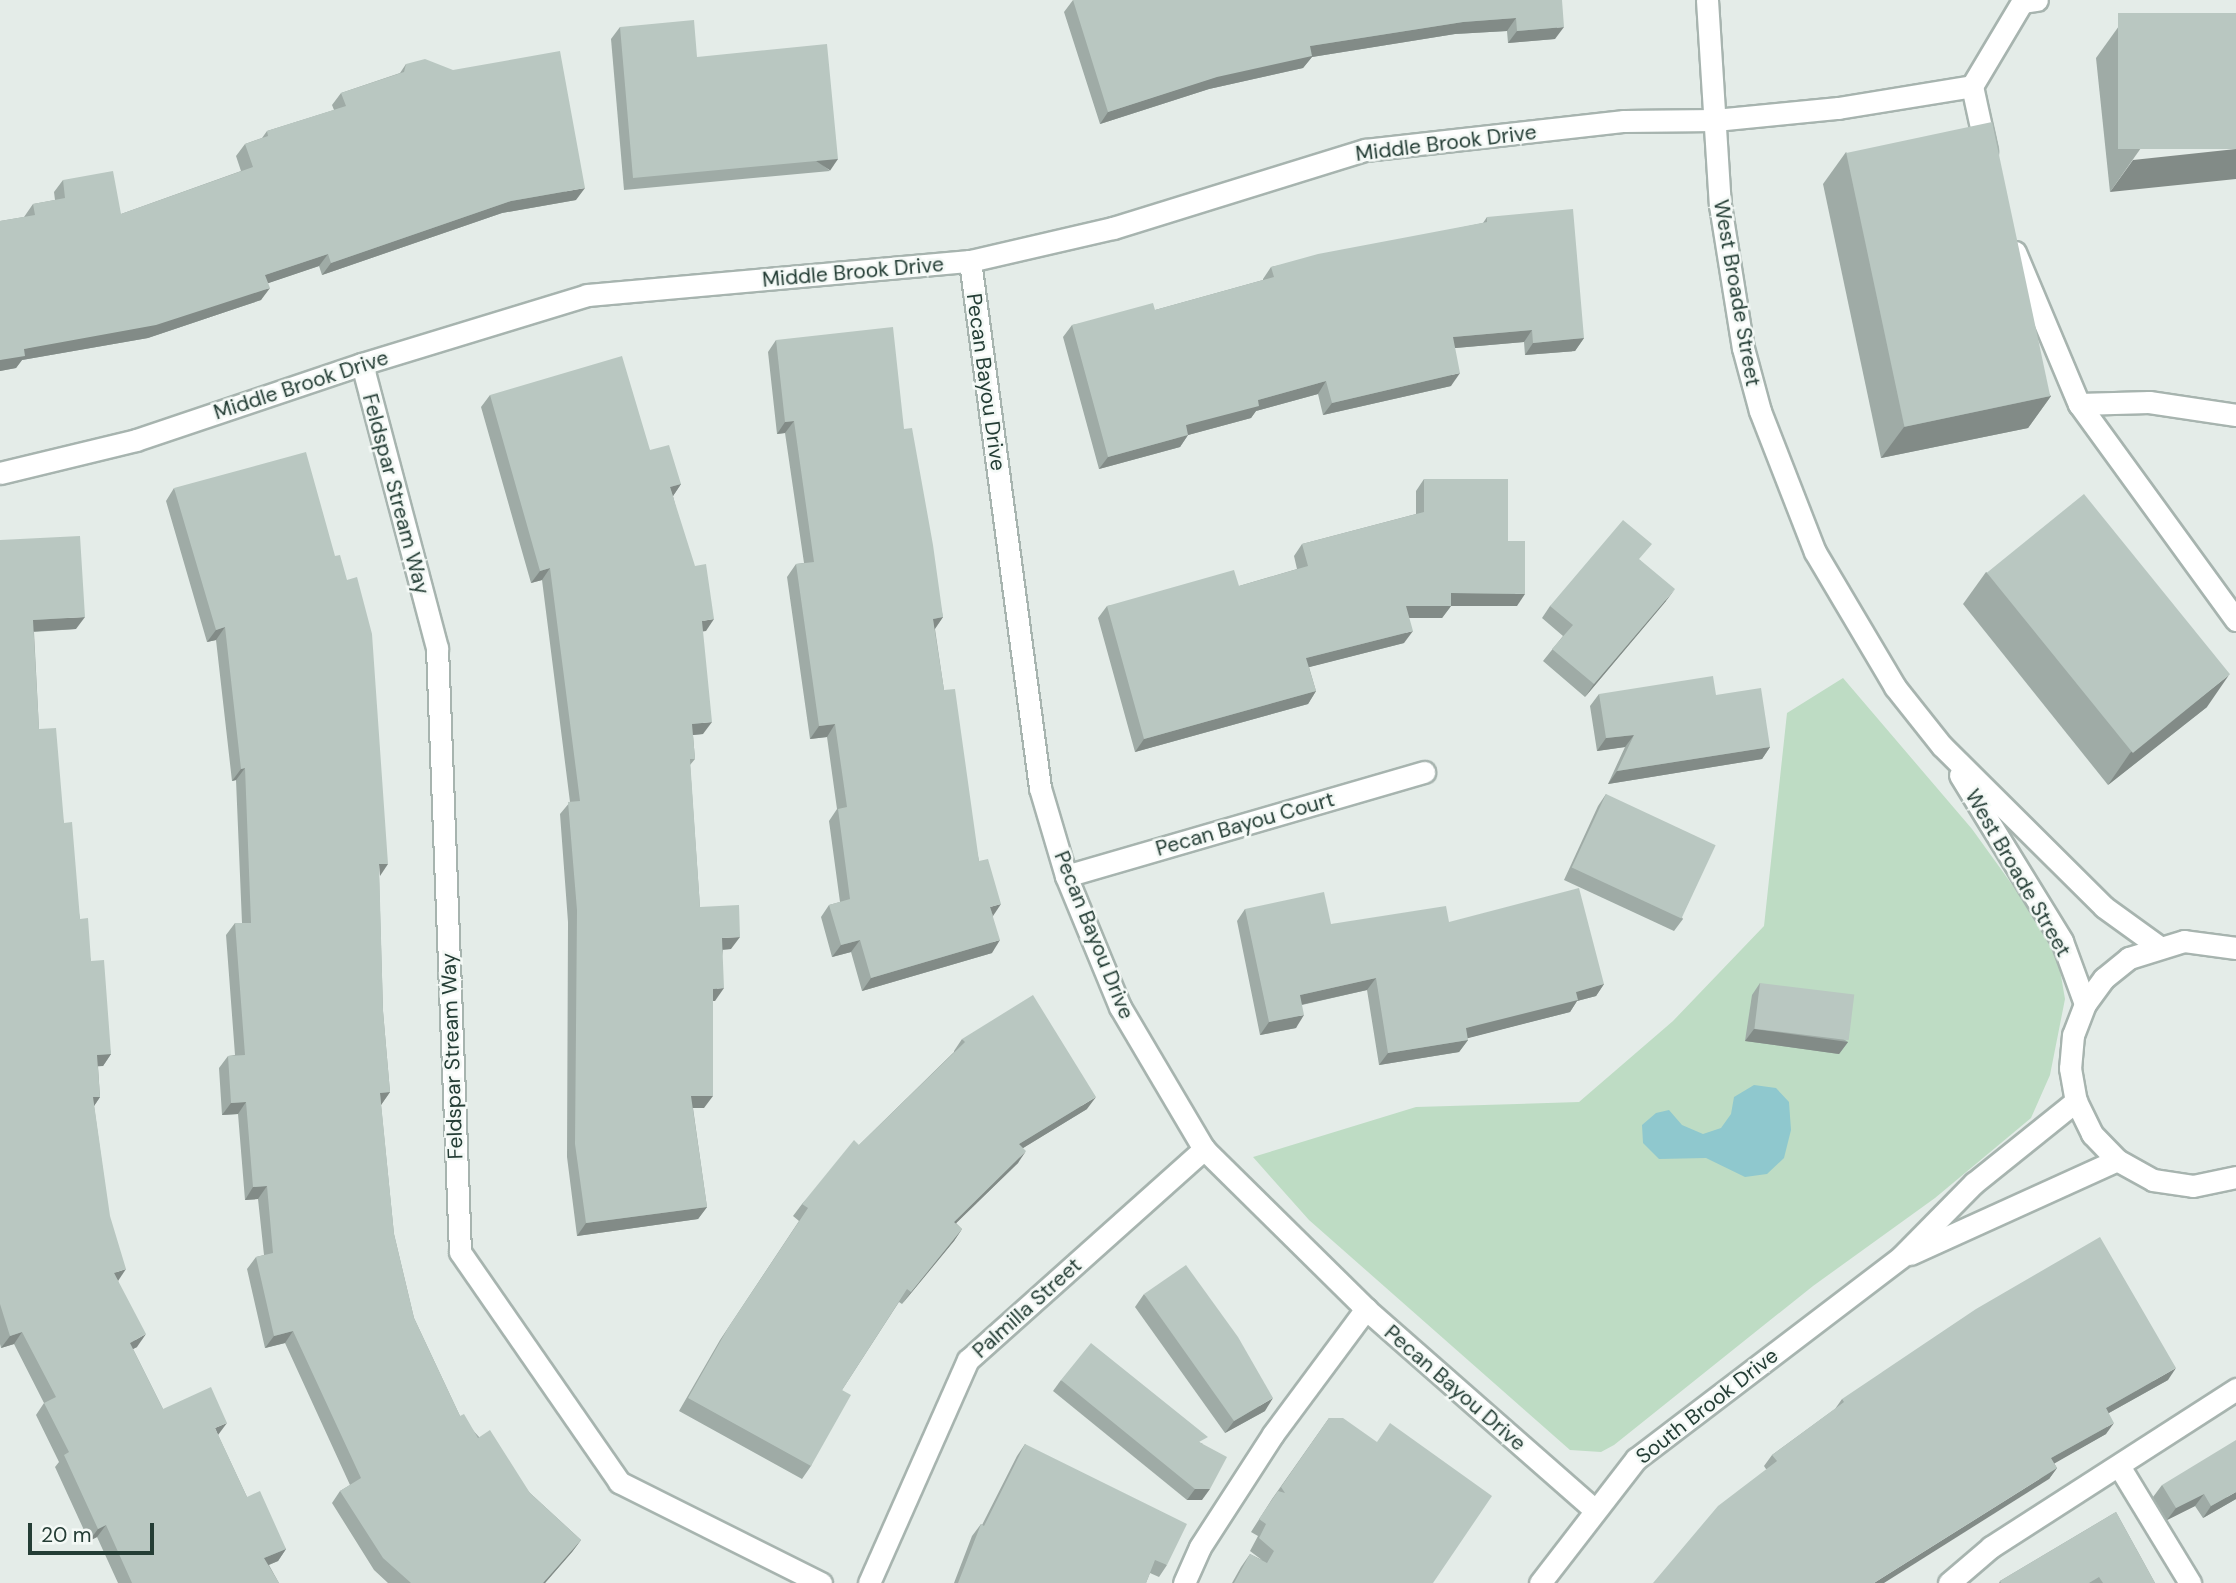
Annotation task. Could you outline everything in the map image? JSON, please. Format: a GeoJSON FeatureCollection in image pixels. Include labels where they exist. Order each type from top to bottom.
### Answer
{"type":"FeatureCollection","features":[{"type":"Feature","properties":{"kind":"street","name":"West Broade Street"},"geometry":{"type":"LineString","coordinates":[[1707,0],[1720,205],[1743,348],[1784,478],[1815,552],[1895,687],[1942,746],[2104,907],[2158,946]]}},
{"type":"Feature","properties":{"kind":"street"},"geometry":{"type":"LineString","coordinates":[[1990,166],[1972,86],[2022,2],[2037,0]]}},
{"type":"Feature","properties":{"kind":"street","name":"Middle Brook Drive"},"geometry":{"type":"LineString","coordinates":[[0,473],[136,440],[362,364],[587,295],[970,261],[1113,228],[1365,149],[1623,121],[1716,120],[1838,108],[1972,86]]}},
{"type":"Feature","properties":{"kind":"street"},"geometry":{"type":"LineString","coordinates":[[2006,232],[2079,404],[2236,620]]}},
{"type":"Feature","properties":{"kind":"street","name":"Pecan Bayou Drive"},"geometry":{"type":"LineString","coordinates":[[970,261],[1040,788],[1066,876],[1120,1007],[1204,1149],[1366,1310],[1595,1510]]}},
{"type":"Feature","properties":{"kind":"street","name":"Feldspar Stream Way"},"geometry":{"type":"LineString","coordinates":[[362,364],[437,648],[460,1252],[619,1482],[821,1583]]}},
{"type":"Feature","properties":{"kind":"street"},"geometry":{"type":"LineString","coordinates":[[2079,404],[2149,402],[2236,415]]}},
{"type":"Feature","properties":{"kind":"street","name":"West Broade Street"},"geometry":{"type":"LineString","coordinates":[[1942,746],[2062,941],[2085,1004]]}},
{"type":"Feature","properties":{"kind":"street","name":"Pecan Bayou Court"},"geometry":{"type":"LineString","coordinates":[[1066,876],[1424,772]]}},
{"type":"Feature","properties":{"kind":"street"},"geometry":{"type":"LineString","coordinates":[[2235,1179],[2193,1186],[2153,1180],[2117,1160],[2092,1134],[2076,1101],[2070,1068],[2073,1035],[2085,1004],[2104,978],[2129,958],[2158,946],[2183,941],[2236,948]]}},
{"type":"Feature","properties":{"kind":"street","name":"South Brook Drive"},"geometry":{"type":"LineString","coordinates":[[1540,1583],[1636,1459],[1902,1257],[1974,1183],[2076,1101]]}},
{"type":"Feature","properties":{"kind":"street","name":"Palmilla Street"},"geometry":{"type":"LineString","coordinates":[[869,1583],[968,1360],[1204,1149]]}},
{"type":"Feature","properties":{"kind":"street","name":"South Brook Drive"},"geometry":{"type":"LineString","coordinates":[[1902,1257],[2117,1160]]}},
{"type":"Feature","properties":{"kind":"street"},"geometry":{"type":"LineString","coordinates":[[1184,1583],[1200,1547],[1273,1434],[1366,1310]]}},
{"type":"Feature","properties":{"kind":"street"},"geometry":{"type":"LineString","coordinates":[[1949,1583],[1991,1547],[2236,1389]]}},
{"type":"Feature","properties":{"kind":"street"},"geometry":{"type":"LineString","coordinates":[[2119,1466],[2190,1583]]}},
{"type":"Feature","properties":{"kind":"green space"},"geometry":{"type":"Polygon","coordinates":[[[1843,678],[1972,829],[2044,929],[2060,970],[2065,999],[2050,1075],[2031,1118],[1935,1198],[1813,1286],[1614,1445],[1601,1452],[1570,1450],[1309,1220],[1253,1157],[1416,1107],[1579,1102],[1673,1021],[1764,926],[1787,713],[1843,678]]]}},
{"type":"Feature","properties":{"kind":"water"},"geometry":{"type":"Polygon","coordinates":[[[1754,1085],[1776,1088],[1789,1102],[1791,1130],[1784,1158],[1767,1174],[1745,1177],[1706,1158],[1659,1159],[1643,1143],[1642,1125],[1656,1113],[1669,1110],[1682,1125],[1703,1134],[1721,1128],[1731,1114],[1734,1097],[1754,1085]]]}},
{"type":"Feature","properties":{"kind":"building"},"geometry":{"type":"Polygon","coordinates":[[[1073,0],[1562,0],[1564,27],[1517,31],[1516,18],[1463,22],[1310,46],[1312,56],[1217,77],[1108,112],[1073,0]]]}},
{"type":"Feature","properties":{"kind":"building"},"geometry":{"type":"Polygon","coordinates":[[[2118,13],[2236,13],[2236,149],[2118,149],[2118,13]]]}},
{"type":"Feature","properties":{"kind":"building"},"geometry":{"type":"Polygon","coordinates":[[[694,20],[697,57],[827,44],[838,159],[633,178],[620,27],[694,20]]]}},
{"type":"Feature","properties":{"kind":"building"},"geometry":{"type":"Polygon","coordinates":[[[560,51],[585,188],[511,201],[331,263],[328,254],[265,275],[270,288],[156,325],[24,349],[25,356],[0,360],[0,221],[35,215],[33,204],[65,198],[63,180],[113,171],[121,214],[253,167],[245,144],[268,136],[267,131],[346,106],[341,93],[404,72],[406,64],[425,59],[453,70],[560,51]]]}},
{"type":"Feature","properties":{"kind":"building"},"geometry":{"type":"Polygon","coordinates":[[[1992,122],[2050,396],[1904,427],[1846,153],[1992,122]]]}},
{"type":"Feature","properties":{"kind":"building"},"geometry":{"type":"Polygon","coordinates":[[[1573,209],[1584,338],[1533,343],[1532,330],[1453,337],[1460,373],[1332,403],[1326,381],[1258,400],[1259,406],[1186,425],[1188,435],[1108,457],[1072,325],[1153,303],[1155,310],[1274,277],[1271,267],[1318,254],[1487,222],[1487,217],[1573,209]]]}},
{"type":"Feature","properties":{"kind":"building"},"geometry":{"type":"Polygon","coordinates":[[[893,327],[904,429],[912,428],[933,545],[943,617],[933,619],[944,690],[955,689],[979,861],[988,859],[1001,904],[990,907],[1000,940],[871,978],[860,940],[841,945],[829,905],[850,899],[838,809],[847,807],[835,724],[819,726],[796,564],[814,562],[794,421],[785,422],[776,340],[893,327]]]}},
{"type":"Feature","properties":{"kind":"building"},"geometry":{"type":"Polygon","coordinates":[[[622,356],[650,450],[669,445],[681,484],[670,487],[695,566],[706,564],[714,619],[702,621],[712,722],[692,724],[695,759],[690,759],[700,907],[739,905],[740,937],[722,938],[724,988],[713,989],[713,1096],[691,1096],[707,1207],[586,1223],[575,1144],[577,910],[568,802],[580,801],[550,568],[540,571],[490,395],[622,356]]]}},
{"type":"Feature","properties":{"kind":"building"},"geometry":{"type":"Polygon","coordinates":[[[306,452],[335,556],[340,555],[347,580],[357,577],[372,634],[388,864],[379,864],[383,1011],[390,1092],[380,1093],[394,1234],[414,1318],[460,1416],[464,1414],[478,1438],[490,1430],[530,1493],[581,1540],[543,1583],[411,1583],[383,1558],[340,1491],[361,1478],[293,1331],[274,1336],[256,1257],[273,1253],[267,1186],[253,1187],[246,1102],[231,1103],[228,1056],[245,1055],[235,923],[251,923],[245,768],[241,769],[225,627],[216,630],[174,488],[306,452]]]}},
{"type":"Feature","properties":{"kind":"building"},"geometry":{"type":"Polygon","coordinates":[[[1424,479],[1508,479],[1508,541],[1525,541],[1525,594],[1451,593],[1451,606],[1406,606],[1413,631],[1306,658],[1316,691],[1144,739],[1107,606],[1234,570],[1239,586],[1308,566],[1302,544],[1424,512],[1424,479]]]}},
{"type":"Feature","properties":{"kind":"building"},"geometry":{"type":"Polygon","coordinates":[[[2084,494],[2230,674],[2133,753],[1987,573],[2084,494]]]}},
{"type":"Feature","properties":{"kind":"building"},"geometry":{"type":"Polygon","coordinates":[[[1623,520],[1652,544],[1639,559],[1675,589],[1594,684],[1552,649],[1573,625],[1550,606],[1623,520]]]}},
{"type":"Feature","properties":{"kind":"building"},"geometry":{"type":"Polygon","coordinates":[[[80,536],[85,617],[33,620],[39,729],[56,728],[64,823],[72,822],[80,919],[88,918],[91,961],[104,960],[111,1054],[97,1055],[100,1097],[93,1097],[110,1216],[126,1269],[114,1273],[146,1334],[130,1343],[163,1409],[211,1387],[227,1423],[215,1428],[247,1497],[260,1491],[286,1549],[264,1558],[279,1583],[132,1583],[106,1525],[98,1529],[64,1455],[69,1452],[44,1403],[56,1397],[22,1332],[10,1336],[0,1304],[0,540],[80,536]]]}},
{"type":"Feature","properties":{"kind":"building"},"geometry":{"type":"Polygon","coordinates":[[[1713,676],[1716,695],[1761,688],[1770,747],[1617,771],[1634,735],[1606,738],[1599,694],[1713,676]]]}},
{"type":"Feature","properties":{"kind":"building"},"geometry":{"type":"Polygon","coordinates":[[[1606,794],[1716,845],[1681,919],[1572,867],[1606,794]]]}},
{"type":"Feature","properties":{"kind":"building"},"geometry":{"type":"Polygon","coordinates":[[[1579,888],[1604,984],[1576,992],[1578,1000],[1466,1028],[1468,1040],[1388,1053],[1376,978],[1300,995],[1304,1015],[1269,1022],[1245,909],[1324,892],[1331,924],[1446,906],[1449,922],[1579,888]]]}},
{"type":"Feature","properties":{"kind":"building"},"geometry":{"type":"Polygon","coordinates":[[[1760,983],[1854,995],[1849,1040],[1754,1029],[1760,983]]]}},
{"type":"Feature","properties":{"kind":"building"},"geometry":{"type":"Polygon","coordinates":[[[1033,995],[1096,1097],[1019,1144],[1026,1151],[954,1222],[962,1229],[911,1292],[907,1289],[842,1390],[851,1395],[811,1466],[688,1398],[728,1328],[808,1208],[802,1204],[854,1140],[859,1145],[965,1042],[962,1039],[1033,995]]]}},
{"type":"Feature","properties":{"kind":"building"},"geometry":{"type":"Polygon","coordinates":[[[2100,1237],[2176,1368],[2106,1408],[2114,1423],[2051,1458],[2057,1468],[1874,1583],[1653,1583],[1718,1506],[1777,1461],[1772,1455],[1844,1402],[1842,1399],[1976,1309],[2100,1237]]]}},
{"type":"Feature","properties":{"kind":"building"},"geometry":{"type":"Polygon","coordinates":[[[1186,1265],[1238,1337],[1273,1398],[1234,1421],[1144,1294],[1186,1265]]]}},
{"type":"Feature","properties":{"kind":"building"},"geometry":{"type":"Polygon","coordinates":[[[1091,1343],[1208,1437],[1199,1442],[1227,1457],[1210,1489],[1195,1489],[1061,1380],[1091,1343]]]}},
{"type":"Feature","properties":{"kind":"building"},"geometry":{"type":"Polygon","coordinates":[[[1329,1418],[1343,1418],[1377,1442],[1390,1423],[1492,1496],[1433,1583],[1234,1583],[1250,1554],[1267,1563],[1274,1551],[1259,1538],[1266,1524],[1259,1519],[1278,1491],[1285,1493],[1281,1487],[1329,1418]]]}},
{"type":"Feature","properties":{"kind":"building"},"geometry":{"type":"Polygon","coordinates":[[[2236,1440],[2236,1492],[2211,1506],[2204,1494],[2176,1508],[2162,1485],[2236,1440]]]}},
{"type":"Feature","properties":{"kind":"building"},"geometry":{"type":"Polygon","coordinates":[[[1025,1444],[1187,1524],[1167,1565],[1155,1560],[1146,1583],[958,1583],[981,1524],[984,1526],[1025,1444]]]}},
{"type":"Feature","properties":{"kind":"building"},"geometry":{"type":"Polygon","coordinates":[[[2116,1512],[2155,1583],[2103,1583],[2099,1577],[2089,1583],[2001,1583],[2000,1581],[2116,1512]]]}}]}
